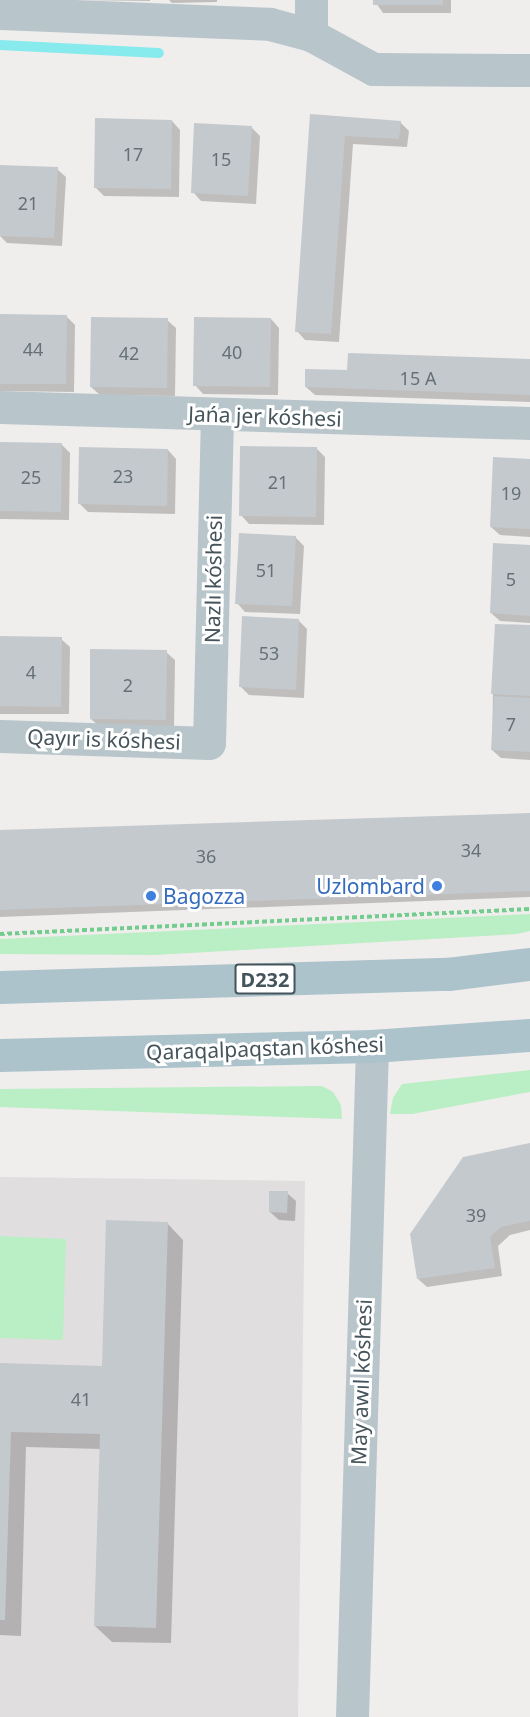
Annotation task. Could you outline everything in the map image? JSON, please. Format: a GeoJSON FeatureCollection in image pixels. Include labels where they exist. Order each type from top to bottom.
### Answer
{"type":"FeatureCollection","features":[{"type":"Feature","properties":{"kind":"main road","name":"D232"},"geometry":{"type":"LineString","coordinates":[[0,987],[448,974],[530,964]]}},
{"type":"Feature","properties":{"kind":"main road","name":"Qaraqalpaqstan kóshesi"},"geometry":{"type":"LineString","coordinates":[[0,1055],[372,1046],[530,1035]]}},
{"type":"Feature","properties":{"kind":"street"},"geometry":{"type":"LineString","coordinates":[[311,0],[311,35]]}},
{"type":"Feature","properties":{"kind":"street"},"geometry":{"type":"LineString","coordinates":[[0,13],[270,24],[311,35],[373,69],[530,70]]}},
{"type":"Feature","properties":{"kind":"street","name":"Jańa jer kóshesi"},"geometry":{"type":"LineString","coordinates":[[0,407],[530,423]]}},
{"type":"Feature","properties":{"kind":"street","name":"Nazlı kóshesi"},"geometry":{"type":"LineString","coordinates":[[209,743],[217,415]]}},
{"type":"Feature","properties":{"kind":"street","name":"Qayır is kóshesi"},"geometry":{"type":"LineString","coordinates":[[0,736],[209,743]]}},
{"type":"Feature","properties":{"kind":"street","name":"May awıl kóshesi"},"geometry":{"type":"LineString","coordinates":[[352,1717],[372,1046]]}},
{"type":"Feature","properties":{"kind":"path"},"geometry":{"type":"LineString","coordinates":[[0,934],[530,909]]}},
{"type":"Feature","properties":{"kind":"shaded area"},"geometry":{"type":"Polygon","coordinates":[[[0,1177],[305,1181],[298,1717],[0,1717],[0,1177]]]}},
{"type":"Feature","properties":{"kind":"green space"},"geometry":{"type":"Polygon","coordinates":[[[530,914],[530,931],[517,934],[155,955],[0,954],[0,939],[530,914]]]}},
{"type":"Feature","properties":{"kind":"green space"},"geometry":{"type":"Polygon","coordinates":[[[530,1070],[530,1092],[412,1114],[390,1114],[393,1098],[402,1084],[530,1070]]]}},
{"type":"Feature","properties":{"kind":"green space"},"geometry":{"type":"Polygon","coordinates":[[[322,1086],[333,1092],[341,1105],[342,1119],[0,1107],[0,1089],[322,1086]]]}},
{"type":"Feature","properties":{"kind":"green space"},"geometry":{"type":"Polygon","coordinates":[[[0,1236],[66,1239],[63,1340],[0,1338],[0,1236]]]}},
{"type":"Feature","properties":{"kind":"building"},"geometry":{"type":"Polygon","coordinates":[[[373,0],[443,0],[443,5],[373,5],[373,0]]]}},
{"type":"Feature","properties":{"kind":"building"},"geometry":{"type":"Polygon","coordinates":[[[310,114],[401,121],[399,139],[345,136],[331,334],[295,332],[310,114]]]}},
{"type":"Feature","properties":{"kind":"building"},"geometry":{"type":"Polygon","coordinates":[[[95,118],[172,120],[171,189],[94,188],[95,118]]]}},
{"type":"Feature","properties":{"kind":"building"},"geometry":{"type":"Polygon","coordinates":[[[194,123],[252,126],[248,196],[191,193],[194,123]]]}},
{"type":"Feature","properties":{"kind":"building"},"geometry":{"type":"Polygon","coordinates":[[[0,165],[58,167],[54,238],[0,236],[0,165]]]}},
{"type":"Feature","properties":{"kind":"building"},"geometry":{"type":"Polygon","coordinates":[[[0,314],[67,315],[66,384],[0,384],[0,314]]]}},
{"type":"Feature","properties":{"kind":"building"},"geometry":{"type":"Polygon","coordinates":[[[91,317],[168,318],[167,388],[90,387],[91,317]]]}},
{"type":"Feature","properties":{"kind":"building"},"geometry":{"type":"Polygon","coordinates":[[[194,317],[271,318],[270,387],[193,386],[194,317]]]}},
{"type":"Feature","properties":{"kind":"building"},"geometry":{"type":"Polygon","coordinates":[[[348,353],[530,359],[530,395],[305,387],[305,369],[347,370],[348,353]]]}},
{"type":"Feature","properties":{"kind":"building"},"geometry":{"type":"Polygon","coordinates":[[[0,442],[62,443],[61,512],[0,511],[0,442]]]}},
{"type":"Feature","properties":{"kind":"building"},"geometry":{"type":"Polygon","coordinates":[[[240,446],[317,447],[316,517],[239,516],[240,446]]]}},
{"type":"Feature","properties":{"kind":"building"},"geometry":{"type":"Polygon","coordinates":[[[79,447],[168,449],[167,506],[78,504],[79,447]]]}},
{"type":"Feature","properties":{"kind":"building"},"geometry":{"type":"Polygon","coordinates":[[[493,457],[530,459],[530,529],[490,527],[493,457]]]}},
{"type":"Feature","properties":{"kind":"building"},"geometry":{"type":"Polygon","coordinates":[[[239,533],[296,536],[292,606],[235,604],[239,533]]]}},
{"type":"Feature","properties":{"kind":"building"},"geometry":{"type":"Polygon","coordinates":[[[493,543],[530,545],[530,616],[490,613],[493,543]]]}},
{"type":"Feature","properties":{"kind":"building"},"geometry":{"type":"Polygon","coordinates":[[[242,616],[299,619],[296,690],[239,687],[242,616]]]}},
{"type":"Feature","properties":{"kind":"building"},"geometry":{"type":"Polygon","coordinates":[[[495,624],[530,625],[530,696],[491,694],[495,624]]]}},
{"type":"Feature","properties":{"kind":"building"},"geometry":{"type":"Polygon","coordinates":[[[0,636],[62,637],[61,707],[0,706],[0,636]]]}},
{"type":"Feature","properties":{"kind":"building"},"geometry":{"type":"Polygon","coordinates":[[[90,649],[167,650],[166,720],[90,719],[90,649]]]}},
{"type":"Feature","properties":{"kind":"building"},"geometry":{"type":"Polygon","coordinates":[[[494,696],[530,698],[530,752],[491,750],[494,696]]]}},
{"type":"Feature","properties":{"kind":"building"},"geometry":{"type":"Polygon","coordinates":[[[530,813],[530,891],[0,910],[0,830],[530,813]]]}},
{"type":"Feature","properties":{"kind":"building"},"geometry":{"type":"Polygon","coordinates":[[[530,1143],[530,1221],[501,1227],[490,1237],[495,1268],[417,1279],[410,1234],[463,1157],[530,1143]]]}},
{"type":"Feature","properties":{"kind":"building"},"geometry":{"type":"Polygon","coordinates":[[[269,1191],[288,1191],[287,1213],[269,1212],[269,1191]]]}},
{"type":"Feature","properties":{"kind":"building"},"geometry":{"type":"Polygon","coordinates":[[[106,1220],[168,1222],[156,1628],[94,1626],[100,1434],[11,1432],[5,1620],[0,1620],[0,1363],[102,1366],[106,1220]]]}},
{"type":"Feature","properties":{"kind":"waterway"},"geometry":{"type":"LineString","coordinates":[[0,45],[159,53]]}},
{"type":"Feature","properties":{"kind":"place","name":"Uzlombard"},"geometry":{"type":"Point","coordinates":[437,886]}},
{"type":"Feature","properties":{"kind":"place","name":"Bagozza"},"geometry":{"type":"Point","coordinates":[151,896]}}]}
